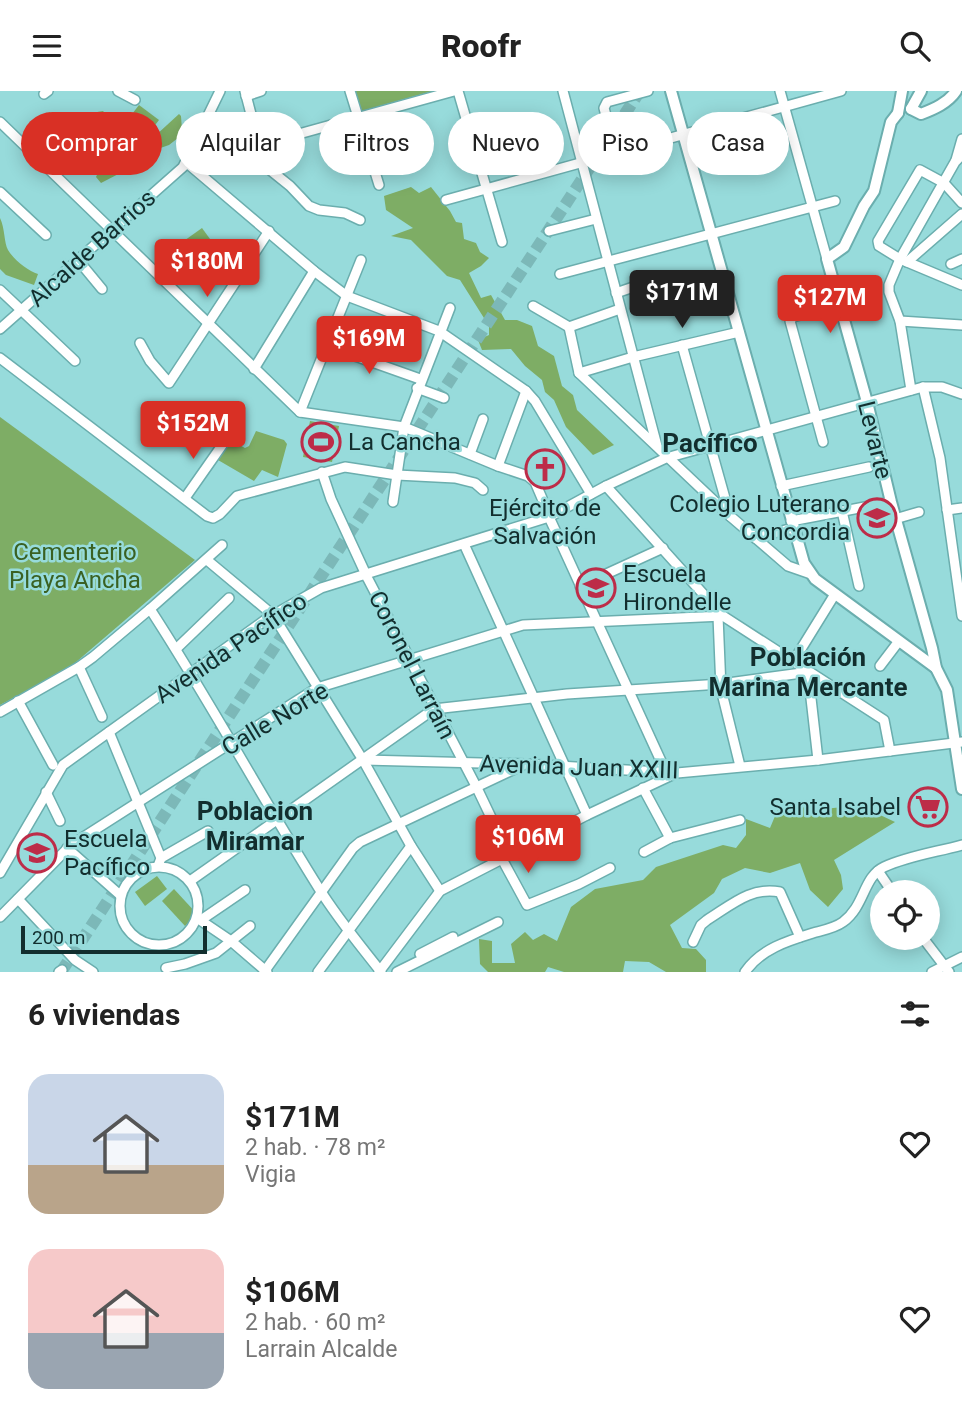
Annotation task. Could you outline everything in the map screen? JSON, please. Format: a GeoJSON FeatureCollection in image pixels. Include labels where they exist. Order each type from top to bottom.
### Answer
{"type":"FeatureCollection","features":[{"type":"Feature","properties":{"kind":"main road"},"geometry":{"type":"LineString","coordinates":[[671,91],[804,563],[811,575],[936,668]]}},
{"type":"Feature","properties":{"kind":"main road"},"geometry":{"type":"LineString","coordinates":[[827,259],[844,247],[872,195],[891,122],[898,113],[902,91]]}},
{"type":"Feature","properties":{"kind":"main road"},"geometry":{"type":"LineString","coordinates":[[911,109],[921,91]]}},
{"type":"Feature","properties":{"kind":"main road"},"geometry":{"type":"LineString","coordinates":[[898,113],[911,109],[921,114],[929,111],[942,104],[956,91]]}},
{"type":"Feature","properties":{"kind":"main road","name":"Levarte"},"geometry":{"type":"LineString","coordinates":[[827,259],[936,668],[947,690],[959,742],[962,789]]}},
{"type":"Feature","properties":{"kind":"street"},"geometry":{"type":"LineString","coordinates":[[118,91],[135,100]]}},
{"type":"Feature","properties":{"kind":"street","name":"Alcalde Barrios"},"geometry":{"type":"LineString","coordinates":[[211,112],[220,91]]}},
{"type":"Feature","properties":{"kind":"street"},"geometry":{"type":"LineString","coordinates":[[245,98],[261,91]]}},
{"type":"Feature","properties":{"kind":"street"},"geometry":{"type":"LineString","coordinates":[[350,91],[356,112]]}},
{"type":"Feature","properties":{"kind":"street"},"geometry":{"type":"LineString","coordinates":[[380,112],[456,91],[502,242]]}},
{"type":"Feature","properties":{"kind":"street"},"geometry":{"type":"LineString","coordinates":[[563,91],[578,148]]}},
{"type":"Feature","properties":{"kind":"street"},"geometry":{"type":"LineString","coordinates":[[605,112],[607,103],[648,91]]}},
{"type":"Feature","properties":{"kind":"street","name":"Levarte"},"geometry":{"type":"LineString","coordinates":[[780,91],[827,259]]}},
{"type":"Feature","properties":{"kind":"street"},"geometry":{"type":"LineString","coordinates":[[673,138],[841,91]]}},
{"type":"Feature","properties":{"kind":"street"},"geometry":{"type":"LineString","coordinates":[[0,122],[300,412],[404,427],[532,478],[544,503]]}},
{"type":"Feature","properties":{"kind":"street"},"geometry":{"type":"LineString","coordinates":[[911,390],[900,321],[888,288],[958,158],[962,139]]}},
{"type":"Feature","properties":{"kind":"street"},"geometry":{"type":"LineString","coordinates":[[446,199],[578,164]]}},
{"type":"Feature","properties":{"kind":"street"},"geometry":{"type":"LineString","coordinates":[[962,203],[944,183],[920,170],[878,241],[879,246],[904,260],[962,285]]}},
{"type":"Feature","properties":{"kind":"street","name":"Alcalde Barrios"},"geometry":{"type":"LineString","coordinates":[[0,329],[176,173]]}},
{"type":"Feature","properties":{"kind":"street"},"geometry":{"type":"LineString","coordinates":[[201,175],[347,296],[439,331],[526,391],[536,401],[591,494]]}},
{"type":"Feature","properties":{"kind":"street"},"geometry":{"type":"LineString","coordinates":[[277,175],[309,206],[345,213],[360,220]]}},
{"type":"Feature","properties":{"kind":"street"},"geometry":{"type":"LineString","coordinates":[[376,175],[379,185]]}},
{"type":"Feature","properties":{"kind":"street"},"geometry":{"type":"LineString","coordinates":[[585,175],[657,446]]}},
{"type":"Feature","properties":{"kind":"street"},"geometry":{"type":"LineString","coordinates":[[0,192],[46,235]]}},
{"type":"Feature","properties":{"kind":"street"},"geometry":{"type":"LineString","coordinates":[[560,274],[835,201]]}},
{"type":"Feature","properties":{"kind":"street"},"geometry":{"type":"LineString","coordinates":[[904,260],[962,214]]}},
{"type":"Feature","properties":{"kind":"street"},"geometry":{"type":"LineString","coordinates":[[550,231],[596,219]]}},
{"type":"Feature","properties":{"kind":"street"},"geometry":{"type":"LineString","coordinates":[[140,344],[169,383],[269,231]]}},
{"type":"Feature","properties":{"kind":"street"},"geometry":{"type":"LineString","coordinates":[[951,264],[962,259]]}},
{"type":"Feature","properties":{"kind":"street"},"geometry":{"type":"LineString","coordinates":[[78,260],[102,289]]}},
{"type":"Feature","properties":{"kind":"street"},"geometry":{"type":"LineString","coordinates":[[300,412],[360,260]]}},
{"type":"Feature","properties":{"kind":"street"},"geometry":{"type":"LineString","coordinates":[[254,369],[314,271]]}},
{"type":"Feature","properties":{"kind":"street"},"geometry":{"type":"LineString","coordinates":[[615,293],[648,282]]}},
{"type":"Feature","properties":{"kind":"street"},"geometry":{"type":"LineString","coordinates":[[0,290],[75,361]]}},
{"type":"Feature","properties":{"kind":"street"},"geometry":{"type":"LineString","coordinates":[[533,306],[569,327],[579,373],[657,446],[666,458],[788,566],[811,575]]}},
{"type":"Feature","properties":{"kind":"street"},"geometry":{"type":"LineString","coordinates":[[393,502],[404,427],[450,308]]}},
{"type":"Feature","properties":{"kind":"street"},"geometry":{"type":"LineString","coordinates":[[569,327],[620,309]]}},
{"type":"Feature","properties":{"kind":"street"},"geometry":{"type":"LineString","coordinates":[[818,310],[793,317],[790,321],[823,442]]}},
{"type":"Feature","properties":{"kind":"street"},"geometry":{"type":"LineString","coordinates":[[900,321],[962,325]]}},
{"type":"Feature","properties":{"kind":"street"},"geometry":{"type":"LineString","coordinates":[[579,373],[739,332]]}},
{"type":"Feature","properties":{"kind":"street"},"geometry":{"type":"LineString","coordinates":[[682,345],[730,516]]}},
{"type":"Feature","properties":{"kind":"street"},"geometry":{"type":"LineString","coordinates":[[327,346],[419,383],[444,398]]}},
{"type":"Feature","properties":{"kind":"street"},"geometry":{"type":"LineString","coordinates":[[0,358],[213,518],[237,496],[345,467],[397,475],[454,478],[475,483],[484,490]]}},
{"type":"Feature","properties":{"kind":"street"},"geometry":{"type":"LineString","coordinates":[[962,394],[942,387],[923,387],[940,459],[962,616]]}},
{"type":"Feature","properties":{"kind":"street","name":"Avenida Pacífico"},"geometry":{"type":"LineString","coordinates":[[0,873],[63,765],[273,615],[321,589],[549,517],[666,458],[923,387]]}},
{"type":"Feature","properties":{"kind":"street"},"geometry":{"type":"LineString","coordinates":[[498,466],[526,391]]}},
{"type":"Feature","properties":{"kind":"street"},"geometry":{"type":"LineString","coordinates":[[470,454],[483,419]]}},
{"type":"Feature","properties":{"kind":"street"},"geometry":{"type":"LineString","coordinates":[[185,498],[225,441]]}},
{"type":"Feature","properties":{"kind":"street"},"geometry":{"type":"LineString","coordinates":[[781,485],[869,467]]}},
{"type":"Feature","properties":{"kind":"street","name":"Coronel Larraín"},"geometry":{"type":"LineString","coordinates":[[322,472],[331,499],[408,659],[477,788],[527,905],[610,868]]}},
{"type":"Feature","properties":{"kind":"street"},"geometry":{"type":"LineString","coordinates":[[606,486],[720,616],[884,720],[890,751]]}},
{"type":"Feature","properties":{"kind":"street"},"geometry":{"type":"LineString","coordinates":[[755,538],[792,524],[891,502]]}},
{"type":"Feature","properties":{"kind":"street"},"geometry":{"type":"LineString","coordinates":[[947,510],[962,508]]}},
{"type":"Feature","properties":{"kind":"street"},"geometry":{"type":"LineString","coordinates":[[842,511],[859,586]]}},
{"type":"Feature","properties":{"kind":"street"},"geometry":{"type":"LineString","coordinates":[[895,519],[919,512]]}},
{"type":"Feature","properties":{"kind":"street"},"geometry":{"type":"LineString","coordinates":[[549,517],[666,772]]}},
{"type":"Feature","properties":{"kind":"street"},"geometry":{"type":"LineString","coordinates":[[464,544],[587,815]]}},
{"type":"Feature","properties":{"kind":"street"},"geometry":{"type":"LineString","coordinates":[[0,712],[79,667],[150,610],[222,545]]}},
{"type":"Feature","properties":{"kind":"street"},"geometry":{"type":"LineString","coordinates":[[580,586],[663,548]]}},
{"type":"Feature","properties":{"kind":"street"},"geometry":{"type":"LineString","coordinates":[[207,560],[273,615],[440,891]]}},
{"type":"Feature","properties":{"kind":"street"},"geometry":{"type":"LineString","coordinates":[[793,661],[835,594]]}},
{"type":"Feature","properties":{"kind":"street"},"geometry":{"type":"LineString","coordinates":[[176,649],[229,598]]}},
{"type":"Feature","properties":{"kind":"street"},"geometry":{"type":"LineString","coordinates":[[150,610],[233,743],[320,891],[380,972],[440,891],[587,815],[677,773]]}},
{"type":"Feature","properties":{"kind":"street"},"geometry":{"type":"LineString","coordinates":[[720,616],[721,684],[740,766]]}},
{"type":"Feature","properties":{"kind":"street","name":"Calle Norte"},"geometry":{"type":"LineString","coordinates":[[0,917],[67,849],[317,688],[523,625],[720,616]]}},
{"type":"Feature","properties":{"kind":"street"},"geometry":{"type":"LineString","coordinates":[[880,666],[899,641]]}},
{"type":"Feature","properties":{"kind":"street"},"geometry":{"type":"LineString","coordinates":[[79,667],[102,717]]}},
{"type":"Feature","properties":{"kind":"street"},"geometry":{"type":"LineString","coordinates":[[190,881],[434,709],[533,697],[721,684],[808,672]]}},
{"type":"Feature","properties":{"kind":"street"},"geometry":{"type":"LineString","coordinates":[[808,672],[818,760]]}},
{"type":"Feature","properties":{"kind":"street"},"geometry":{"type":"LineString","coordinates":[[18,701],[53,765]]}},
{"type":"Feature","properties":{"kind":"street"},"geometry":{"type":"LineString","coordinates":[[109,732],[160,862],[190,881],[198,899],[199,919]]}},
{"type":"Feature","properties":{"kind":"street","name":"Avenida Juan XXIII"},"geometry":{"type":"LineString","coordinates":[[363,760],[525,764],[677,773],[818,760],[959,742]]}},
{"type":"Feature","properties":{"kind":"street"},"geometry":{"type":"LineString","coordinates":[[199,919],[231,941],[266,971],[320,891],[353,848],[525,764]]}},
{"type":"Feature","properties":{"kind":"street"},"geometry":{"type":"LineString","coordinates":[[643,788],[670,838]]}},
{"type":"Feature","properties":{"kind":"street"},"geometry":{"type":"LineString","coordinates":[[46,792],[60,821]]}},
{"type":"Feature","properties":{"kind":"street"},"geometry":{"type":"LineString","coordinates":[[643,852],[670,838],[740,820]]}},
{"type":"Feature","properties":{"kind":"street"},"geometry":{"type":"LineString","coordinates":[[208,831],[160,862],[135,874],[126,884],[120,895],[120,917],[125,927],[133,937],[144,943],[157,946],[170,944],[181,938],[199,919],[245,890]]}},
{"type":"Feature","properties":{"kind":"street"},"geometry":{"type":"LineString","coordinates":[[745,972],[758,956],[800,937],[835,927],[849,918],[859,906],[868,883],[878,871],[962,845]]}},
{"type":"Feature","properties":{"kind":"street"},"geometry":{"type":"LineString","coordinates":[[318,972],[411,846]]}},
{"type":"Feature","properties":{"kind":"street"},"geometry":{"type":"LineString","coordinates":[[67,849],[120,895]]}},
{"type":"Feature","properties":{"kind":"street"},"geometry":{"type":"LineString","coordinates":[[878,871],[884,880]]}},
{"type":"Feature","properties":{"kind":"street"},"geometry":{"type":"LineString","coordinates":[[693,942],[701,925],[718,913],[750,893],[773,891],[780,892],[800,937]]}},
{"type":"Feature","properties":{"kind":"street"},"geometry":{"type":"LineString","coordinates":[[18,899],[75,960],[93,972]]}},
{"type":"Feature","properties":{"kind":"street"},"geometry":{"type":"LineString","coordinates":[[397,972],[498,922]]}},
{"type":"Feature","properties":{"kind":"street"},"geometry":{"type":"LineString","coordinates":[[166,968],[216,953],[250,926]]}},
{"type":"Feature","properties":{"kind":"street"},"geometry":{"type":"LineString","coordinates":[[388,972],[453,937]]}},
{"type":"Feature","properties":{"kind":"street"},"geometry":{"type":"LineString","coordinates":[[932,950],[946,969]]}},
{"type":"Feature","properties":{"kind":"street"},"geometry":{"type":"LineString","coordinates":[[932,972],[946,969],[962,957]]}},
{"type":"Feature","properties":{"kind":"green space"},"geometry":{"type":"Polygon","coordinates":[[[355,91],[433,91],[362,111],[355,91]]]}},
{"type":"Feature","properties":{"kind":"green space"},"geometry":{"type":"Polygon","coordinates":[[[139,105],[148,112],[134,112],[139,105]]]}},
{"type":"Feature","properties":{"kind":"green space"},"geometry":{"type":"Polygon","coordinates":[[[176,117],[176,140],[162,147],[162,130],[176,117]]]}},
{"type":"Feature","properties":{"kind":"green space"},"geometry":{"type":"Polygon","coordinates":[[[97,175],[116,175],[101,183],[97,175]]]}},
{"type":"Feature","properties":{"kind":"green space"},"geometry":{"type":"Polygon","coordinates":[[[411,187],[419,193],[431,187],[456,222],[462,223],[464,239],[476,243],[480,252],[489,258],[469,273],[481,298],[491,295],[505,320],[517,320],[532,326],[538,346],[554,356],[562,386],[573,395],[577,410],[614,445],[593,455],[566,427],[554,400],[545,392],[542,380],[525,366],[511,349],[482,350],[478,340],[489,335],[489,326],[460,280],[447,276],[411,240],[391,236],[413,228],[386,210],[384,196],[411,187]]]}},
{"type":"Feature","properties":{"kind":"green space"},"geometry":{"type":"Polygon","coordinates":[[[0,218],[8,250],[22,265],[38,274],[34,285],[6,275],[0,269],[0,218]]]}},
{"type":"Feature","properties":{"kind":"green space"},"geometry":{"type":"Polygon","coordinates":[[[202,228],[210,239],[190,255],[181,243],[202,228]]]}},
{"type":"Feature","properties":{"kind":"green space","name":"Cementerio Playa Ancha"},"geometry":{"type":"Polygon","coordinates":[[[0,417],[195,560],[68,669],[0,705],[0,417]]]}},
{"type":"Feature","properties":{"kind":"green space","name":"La Cancha"},"geometry":{"type":"Polygon","coordinates":[[[310,421],[339,426],[332,462],[303,457],[310,421]]]}},
{"type":"Feature","properties":{"kind":"green space"},"geometry":{"type":"Polygon","coordinates":[[[256,431],[284,440],[287,444],[278,477],[262,470],[254,481],[218,460],[232,441],[245,448],[249,446],[256,431]]]}},
{"type":"Feature","properties":{"kind":"green space"},"geometry":{"type":"Polygon","coordinates":[[[781,802],[814,810],[843,807],[878,814],[895,822],[834,860],[841,875],[843,889],[828,907],[810,890],[800,863],[770,873],[745,868],[722,879],[714,893],[670,925],[682,948],[696,949],[706,960],[706,972],[666,972],[649,962],[625,961],[623,972],[564,972],[548,967],[545,972],[488,972],[480,964],[479,939],[492,941],[492,963],[515,963],[511,944],[525,932],[533,940],[544,934],[557,941],[571,907],[595,889],[643,880],[656,867],[723,845],[736,848],[746,835],[746,819],[770,828],[781,802]]]}},
{"type":"Feature","properties":{"kind":"green space"},"geometry":{"type":"Polygon","coordinates":[[[157,876],[167,889],[145,906],[135,892],[157,876]]]}},
{"type":"Feature","properties":{"kind":"green space"},"geometry":{"type":"Polygon","coordinates":[[[174,889],[197,914],[185,926],[162,901],[174,889]]]}},
{"type":"Feature","properties":{"kind":"tunnel"},"geometry":{"type":"LineString","coordinates":[[61,972],[640,91]]}},
{"type":"Feature","properties":{"kind":"place","name":"La Cancha"},"geometry":{"type":"Point","coordinates":[321,442]}},
{"type":"Feature","properties":{"kind":"place","name":"Ejército de Salvación"},"geometry":{"type":"Point","coordinates":[545,469]}},
{"type":"Feature","properties":{"kind":"place","name":"Colegio Luterano Concordia"},"geometry":{"type":"Point","coordinates":[877,518]}},
{"type":"Feature","properties":{"kind":"place","name":"Escuela Hirondelle"},"geometry":{"type":"Point","coordinates":[596,588]}},
{"type":"Feature","properties":{"kind":"place","name":"Santa Isabel"},"geometry":{"type":"Point","coordinates":[928,807]}},
{"type":"Feature","properties":{"kind":"place","name":"Escuela Pacífico"},"geometry":{"type":"Point","coordinates":[37,853]}},
{"type":"Feature","properties":{"kind":"district","name":"Pacífico"},"geometry":{"type":"Point","coordinates":[710,443]}},
{"type":"Feature","properties":{"kind":"district","name":"Población Marina Mercante"},"geometry":{"type":"Point","coordinates":[808,672]}},
{"type":"Feature","properties":{"kind":"district","name":"Poblacion Miramar"},"geometry":{"type":"Point","coordinates":[255,826]}}]}
